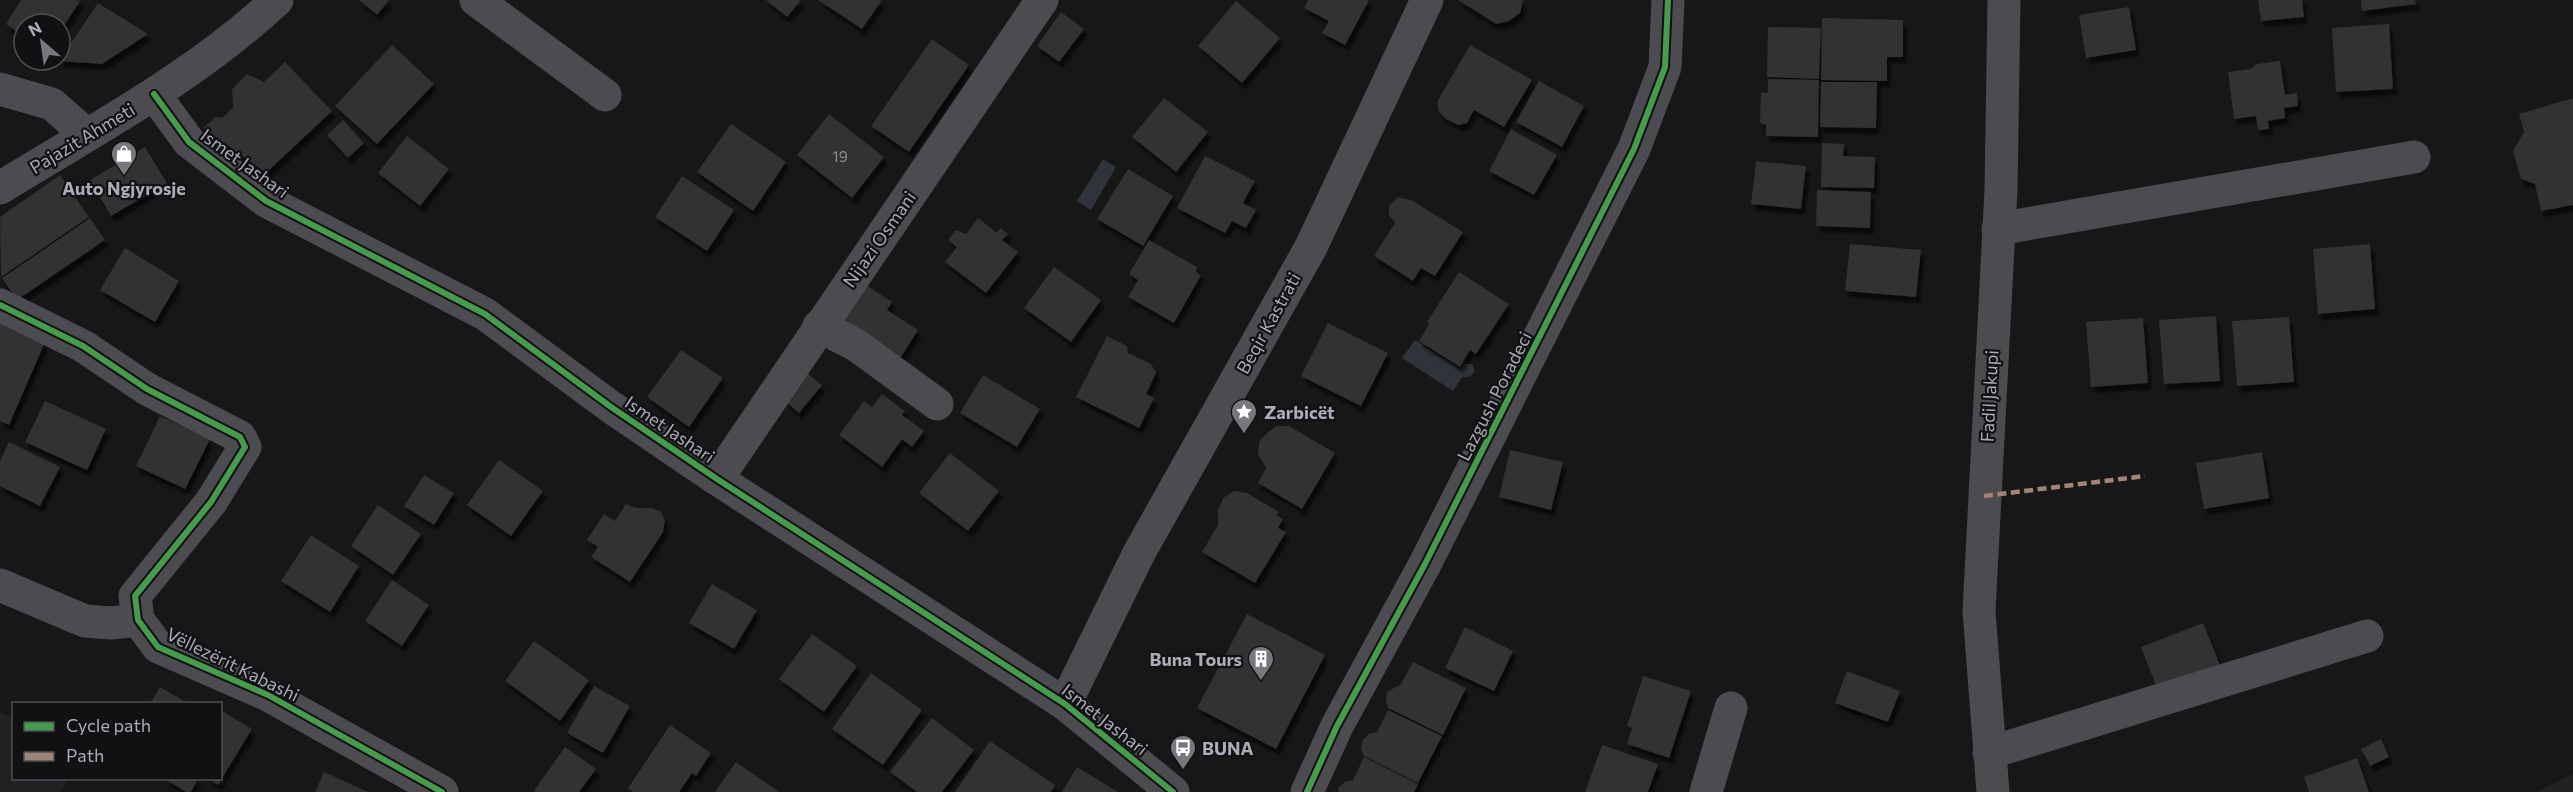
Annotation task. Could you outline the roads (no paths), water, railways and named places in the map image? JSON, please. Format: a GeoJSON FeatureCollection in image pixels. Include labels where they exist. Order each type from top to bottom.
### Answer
{"type":"FeatureCollection","features":[{"type":"Feature","properties":{"kind":"street","name":"Pajazit Ahmeti"},"geometry":{"type":"LineString","coordinates":[[0,188],[154,94],[256,20],[277,0]]}},
{"type":"Feature","properties":{"kind":"street"},"geometry":{"type":"LineString","coordinates":[[476,0],[605,95]]}},
{"type":"Feature","properties":{"kind":"street","name":"Nijazi Osmani"},"geometry":{"type":"LineString","coordinates":[[717,479],[1042,0]]}},
{"type":"Feature","properties":{"kind":"street","name":"Beqir Kastrati"},"geometry":{"type":"LineString","coordinates":[[1065,704],[1139,553],[1311,247],[1427,0]]}},
{"type":"Feature","properties":{"kind":"street","name":"Lazgush Poradeci"},"geometry":{"type":"LineString","coordinates":[[1307,792],[1337,726],[1425,564],[1634,149],[1665,68],[1668,0]]}},
{"type":"Feature","properties":{"kind":"street","name":"Fadil Jakupi"},"geometry":{"type":"LineString","coordinates":[[1993,792],[1978,611],[1998,228],[2004,0]]}},
{"type":"Feature","properties":{"kind":"street"},"geometry":{"type":"LineString","coordinates":[[0,89],[52,104],[86,134]]}},
{"type":"Feature","properties":{"kind":"street","name":"Ismet Jashari"},"geometry":{"type":"LineString","coordinates":[[154,94],[189,142],[266,201],[485,314],[611,407],[717,479],[1065,704],[1173,792]]}},
{"type":"Feature","properties":{"kind":"street"},"geometry":{"type":"LineString","coordinates":[[1998,228],[2414,157]]}},
{"type":"Feature","properties":{"kind":"street"},"geometry":{"type":"LineString","coordinates":[[0,305],[83,346],[147,388],[231,431],[240,437],[245,447],[211,502],[135,596],[138,620],[111,623],[85,621],[0,585]]}},
{"type":"Feature","properties":{"kind":"street"},"geometry":{"type":"LineString","coordinates":[[819,326],[856,345],[937,404]]}},
{"type":"Feature","properties":{"kind":"street","name":"Vëllezërit Kabashi"},"geometry":{"type":"LineString","coordinates":[[138,620],[158,647],[268,695],[442,792]]}},
{"type":"Feature","properties":{"kind":"street"},"geometry":{"type":"LineString","coordinates":[[1989,753],[2367,636]]}},
{"type":"Feature","properties":{"kind":"street"},"geometry":{"type":"LineString","coordinates":[[1706,792],[1731,708]]}},
{"type":"Feature","properties":{"kind":"place","name":"Auto Ngjyrosje"},"geometry":{"type":"Point","coordinates":[124,177]}},
{"type":"Feature","properties":{"kind":"place","name":"Zarbicët"},"geometry":{"type":"Point","coordinates":[1244,435]}},
{"type":"Feature","properties":{"kind":"place","name":"Buna Tours"},"geometry":{"type":"Point","coordinates":[1261,682]}},
{"type":"Feature","properties":{"kind":"place","name":"BUNA"},"geometry":{"type":"Point","coordinates":[1183,771]}}]}
